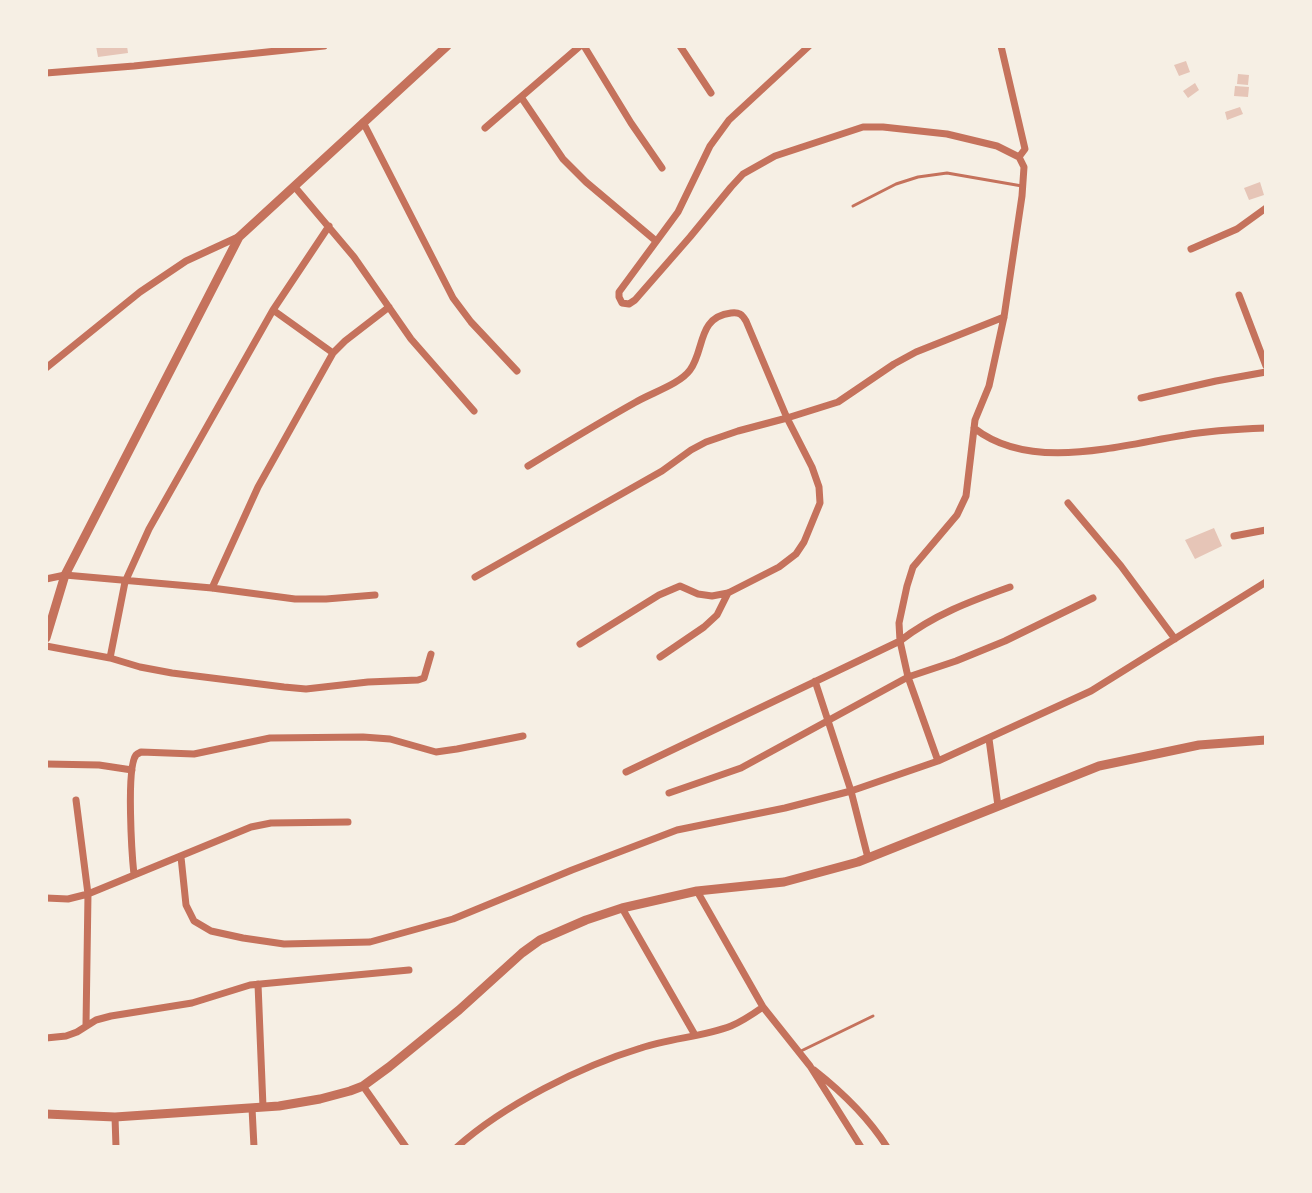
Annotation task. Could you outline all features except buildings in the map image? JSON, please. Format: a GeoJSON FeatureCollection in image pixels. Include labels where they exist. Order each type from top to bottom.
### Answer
{"type":"FeatureCollection","features":[{"type":"Feature","properties":{"kind":"street"},"geometry":{"type":"LineString","coordinates":[[46,73],[248,50],[324,46]]}},
{"type":"Feature","properties":{"kind":"street"},"geometry":{"type":"LineString","coordinates":[[46,368],[140,292],[186,261],[239,237],[447,46]]}},
{"type":"Feature","properties":{"kind":"street"},"geometry":{"type":"LineString","coordinates":[[485,128],[582,46],[662,168]]}},
{"type":"Feature","properties":{"kind":"street"},"geometry":{"type":"LineString","coordinates":[[680,46],[711,93]]}},
{"type":"Feature","properties":{"kind":"street"},"geometry":{"type":"LineString","coordinates":[[809,46],[729,120],[710,146],[678,212],[619,292],[619,297],[622,303],[629,304],[635,300],[743,174],[775,156],[863,127],[883,127],[947,134],[997,146],[1019,157],[1024,167],[1004,317],[989,386],[975,420],[966,496],[957,515],[913,567],[899,623],[908,677],[938,761]]}},
{"type":"Feature","properties":{"kind":"street"},"geometry":{"type":"LineString","coordinates":[[1001,46],[1025,149],[1019,157]]}},
{"type":"Feature","properties":{"kind":"street"},"geometry":{"type":"LineString","coordinates":[[521,97],[563,159],[656,241]]}},
{"type":"Feature","properties":{"kind":"street"},"geometry":{"type":"LineString","coordinates":[[363,122],[453,298],[517,371]]}},
{"type":"Feature","properties":{"kind":"street"},"geometry":{"type":"LineString","coordinates":[[294,186],[354,257],[411,339],[474,411]]}},
{"type":"Feature","properties":{"kind":"street"},"geometry":{"type":"LineString","coordinates":[[1191,249],[1237,229],[1266,208]]}},
{"type":"Feature","properties":{"kind":"street"},"geometry":{"type":"LineString","coordinates":[[110,658],[125,582],[149,529],[273,310],[329,226]]}},
{"type":"Feature","properties":{"kind":"street"},"geometry":{"type":"LineString","coordinates":[[46,638],[65,575],[239,237]]}},
{"type":"Feature","properties":{"kind":"street"},"geometry":{"type":"LineString","coordinates":[[1239,295],[1266,366]]}},
{"type":"Feature","properties":{"kind":"street"},"geometry":{"type":"LineString","coordinates":[[212,588],[258,487],[333,353],[389,307]]}},
{"type":"Feature","properties":{"kind":"street"},"geometry":{"type":"LineString","coordinates":[[273,310],[333,353]]}},
{"type":"Feature","properties":{"kind":"street"},"geometry":{"type":"LineString","coordinates":[[528,466],[680,379],[690,370],[708,324],[725,314],[736,312],[746,321],[819,487],[820,503],[804,542],[796,554],[779,567],[728,593],[712,596],[680,586],[672,589],[580,644]]}},
{"type":"Feature","properties":{"kind":"street"},"geometry":{"type":"LineString","coordinates":[[475,577],[649,479],[706,442],[838,402],[916,352],[1004,317]]}},
{"type":"Feature","properties":{"kind":"street"},"geometry":{"type":"LineString","coordinates":[[1141,398],[1266,372]]}},
{"type":"Feature","properties":{"kind":"street"},"geometry":{"type":"LineString","coordinates":[[974,428],[984,436],[1016,449],[1060,452],[1127,446],[1207,431],[1266,428]]}},
{"type":"Feature","properties":{"kind":"street"},"geometry":{"type":"LineString","coordinates":[[1068,503],[1121,566],[1175,639]]}},
{"type":"Feature","properties":{"kind":"street"},"geometry":{"type":"LineString","coordinates":[[1234,536],[1266,530]]}},
{"type":"Feature","properties":{"kind":"street"},"geometry":{"type":"LineString","coordinates":[[46,579],[65,575],[295,599],[375,595]]}},
{"type":"Feature","properties":{"kind":"street"},"geometry":{"type":"LineString","coordinates":[[181,857],[186,905],[194,921],[211,931],[284,944],[370,942],[453,919],[677,830],[851,791],[938,761],[1091,691],[1266,582]]}},
{"type":"Feature","properties":{"kind":"street"},"geometry":{"type":"LineString","coordinates":[[626,772],[900,641],[944,613],[1010,587]]}},
{"type":"Feature","properties":{"kind":"street"},"geometry":{"type":"LineString","coordinates":[[660,657],[717,615],[728,593]]}},
{"type":"Feature","properties":{"kind":"street"},"geometry":{"type":"LineString","coordinates":[[669,793],[741,768],[908,677],[1005,641],[1093,598]]}},
{"type":"Feature","properties":{"kind":"street"},"geometry":{"type":"LineString","coordinates":[[46,646],[172,673],[306,689],[418,680],[427,673],[431,654]]}},
{"type":"Feature","properties":{"kind":"street"},"geometry":{"type":"LineString","coordinates":[[815,681],[851,791],[868,858]]}},
{"type":"Feature","properties":{"kind":"street"},"geometry":{"type":"LineString","coordinates":[[134,875],[132,770],[136,754],[141,752],[194,754],[270,738],[380,738],[436,752],[523,736]]}},
{"type":"Feature","properties":{"kind":"street"},"geometry":{"type":"LineString","coordinates":[[989,739],[998,806]]}},
{"type":"Feature","properties":{"kind":"street"},"geometry":{"type":"LineString","coordinates":[[46,1114],[115,1117],[257,1108],[320,1099],[363,1086],[459,1010],[522,953],[540,940],[586,920],[622,908],[697,891],[784,882],[868,858],[1099,766],[1199,745],[1266,740]]}},
{"type":"Feature","properties":{"kind":"street"},"geometry":{"type":"LineString","coordinates":[[46,764],[99,765],[132,770]]}},
{"type":"Feature","properties":{"kind":"street"},"geometry":{"type":"LineString","coordinates":[[76,800],[88,894],[86,1025]]}},
{"type":"Feature","properties":{"kind":"street"},"geometry":{"type":"LineString","coordinates":[[46,898],[68,899],[88,894],[251,827],[271,823],[348,822]]}},
{"type":"Feature","properties":{"kind":"street"},"geometry":{"type":"LineString","coordinates":[[697,891],[763,1007],[810,1066],[861,1147]]}},
{"type":"Feature","properties":{"kind":"street"},"geometry":{"type":"LineString","coordinates":[[622,908],[695,1035]]}},
{"type":"Feature","properties":{"kind":"street"},"geometry":{"type":"LineString","coordinates":[[46,1038],[66,1036],[111,1016],[192,1003],[258,984],[409,970]]}},
{"type":"Feature","properties":{"kind":"street"},"geometry":{"type":"LineString","coordinates":[[254,1147],[258,984]]}},
{"type":"Feature","properties":{"kind":"street"},"geometry":{"type":"LineString","coordinates":[[457,1147],[502,1113],[600,1063],[641,1048],[731,1026],[763,1007]]}},
{"type":"Feature","properties":{"kind":"street"},"geometry":{"type":"LineString","coordinates":[[810,1066],[837,1087],[887,1147]]}},
{"type":"Feature","properties":{"kind":"street"},"geometry":{"type":"LineString","coordinates":[[363,1086],[406,1147]]}},
{"type":"Feature","properties":{"kind":"street"},"geometry":{"type":"LineString","coordinates":[[115,1117],[116,1147]]}},
{"type":"Feature","properties":{"kind":"lane"},"geometry":{"type":"LineString","coordinates":[[853,206],[896,184],[947,173],[1022,186]]}},
{"type":"Feature","properties":{"kind":"lane"},"geometry":{"type":"LineString","coordinates":[[798,1052],[873,1016]]}}]}
